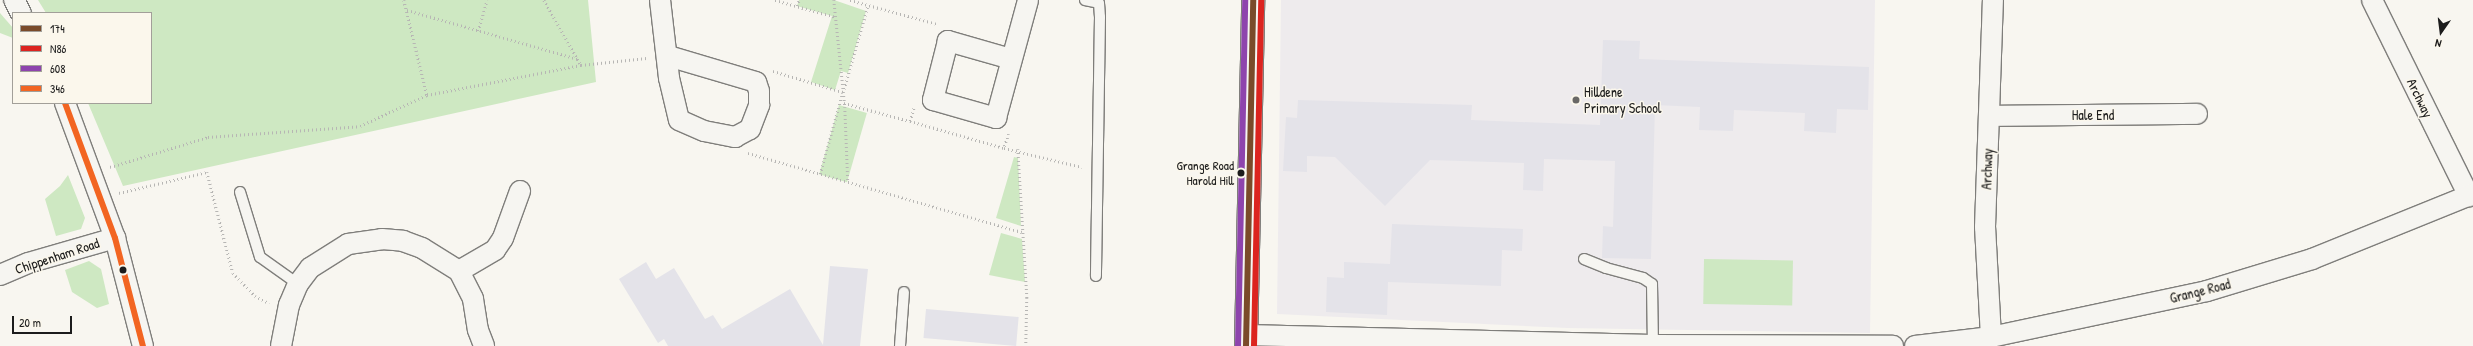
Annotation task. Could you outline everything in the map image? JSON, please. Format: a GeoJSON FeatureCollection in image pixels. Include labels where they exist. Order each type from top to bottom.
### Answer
{"type":"FeatureCollection","features":[{"type":"Feature","properties":{"kind":"street"},"geometry":{"type":"LineString","coordinates":[[14,0],[20,12]]}},
{"type":"Feature","properties":{"kind":"street"},"geometry":{"type":"LineString","coordinates":[[660,0],[668,56],[670,85],[679,120],[704,131],[735,137],[750,129],[759,105],[759,91],[756,82],[668,56]]}},
{"type":"Feature","properties":{"kind":"street"},"geometry":{"type":"LineString","coordinates":[[1011,59],[948,42],[933,100],[996,118],[1028,0]]}},
{"type":"Feature","properties":{"kind":"street"},"geometry":{"type":"LineString","coordinates":[[1253,0],[1246,341],[1703,346],[1893,346]]}},
{"type":"Feature","properties":{"kind":"street","name":"Archway"},"geometry":{"type":"LineString","coordinates":[[1991,337],[1985,227],[1993,0]]}},
{"type":"Feature","properties":{"kind":"street","name":"Archway"},"geometry":{"type":"LineString","coordinates":[[2372,0],[2471,195]]}},
{"type":"Feature","properties":{"kind":"street"},"geometry":{"type":"LineString","coordinates":[[65,104],[115,238],[143,346]]}},
{"type":"Feature","properties":{"kind":"street","name":"Hale End"},"geometry":{"type":"LineString","coordinates":[[1990,116],[2197,114]]}},
{"type":"Feature","properties":{"kind":"street"},"geometry":{"type":"LineString","coordinates":[[459,271],[495,250],[503,238],[520,191]]}},
{"type":"Feature","properties":{"kind":"street","name":"Grange Road"},"geometry":{"type":"LineString","coordinates":[[1915,346],[1991,337],[2215,289],[2312,259],[2471,195]]}},
{"type":"Feature","properties":{"kind":"street","name":"Chippenham Road"},"geometry":{"type":"LineString","coordinates":[[0,275],[28,264],[115,238]]}},
{"type":"Feature","properties":{"kind":"street"},"geometry":{"type":"LineString","coordinates":[[281,346],[287,312],[298,284],[318,261],[348,244],[365,239],[403,241],[422,248],[459,271],[473,299],[478,330],[484,346]]}},
{"type":"Feature","properties":{"kind":"lane"},"geometry":{"type":"LineString","coordinates":[[1085,0],[1098,2],[1096,276]]}},
{"type":"Feature","properties":{"kind":"lane"},"geometry":{"type":"LineString","coordinates":[[240,192],[260,257],[298,284]]}},
{"type":"Feature","properties":{"kind":"lane"},"geometry":{"type":"LineString","coordinates":[[1584,259],[1643,278],[1652,284],[1652,345]]}},
{"type":"Feature","properties":{"kind":"lane"},"geometry":{"type":"LineString","coordinates":[[900,346],[904,292]]}},
{"type":"Feature","properties":{"kind":"path"},"geometry":{"type":"LineString","coordinates":[[404,0],[427,95]]}},
{"type":"Feature","properties":{"kind":"path"},"geometry":{"type":"LineString","coordinates":[[478,31],[487,0]]}},
{"type":"Feature","properties":{"kind":"path"},"geometry":{"type":"LineString","coordinates":[[544,0],[581,65]]}},
{"type":"Feature","properties":{"kind":"path"},"geometry":{"type":"LineString","coordinates":[[776,0],[836,17]]}},
{"type":"Feature","properties":{"kind":"path"},"geometry":{"type":"LineString","coordinates":[[797,6],[799,0]]}},
{"type":"Feature","properties":{"kind":"path"},"geometry":{"type":"LineString","coordinates":[[834,0],[844,103],[848,182]]}},
{"type":"Feature","properties":{"kind":"path"},"geometry":{"type":"LineString","coordinates":[[850,0],[946,27],[948,42]]}},
{"type":"Feature","properties":{"kind":"path"},"geometry":{"type":"LineString","coordinates":[[820,174],[868,5]]}},
{"type":"Feature","properties":{"kind":"path"},"geometry":{"type":"LineString","coordinates":[[407,10],[578,59]]}},
{"type":"Feature","properties":{"kind":"path"},"geometry":{"type":"LineString","coordinates":[[92,173],[208,137],[360,126],[427,95],[581,65],[668,56]]}},
{"type":"Feature","properties":{"kind":"path"},"geometry":{"type":"LineString","coordinates":[[756,82],[765,68],[843,92]]}},
{"type":"Feature","properties":{"kind":"path"},"geometry":{"type":"LineString","coordinates":[[910,121],[916,99],[933,100]]}},
{"type":"Feature","properties":{"kind":"path"},"geometry":{"type":"LineString","coordinates":[[844,103],[1004,148],[1018,149],[1097,171]]}},
{"type":"Feature","properties":{"kind":"path"},"geometry":{"type":"LineString","coordinates":[[996,118],[1011,127],[1004,148]]}},
{"type":"Feature","properties":{"kind":"path"},"geometry":{"type":"LineString","coordinates":[[735,137],[748,154],[1022,232]]}},
{"type":"Feature","properties":{"kind":"path"},"geometry":{"type":"LineString","coordinates":[[1018,149],[1026,298],[1026,346]]}},
{"type":"Feature","properties":{"kind":"path"},"geometry":{"type":"LineString","coordinates":[[100,197],[208,172],[233,273],[255,296],[287,312]]}},
{"type":"Feature","properties":{"kind":"shaded area","name":"Hilldene Primary School"},"geometry":{"type":"Polygon","coordinates":[[[1281,0],[1875,0],[1870,333],[1567,328],[1277,314],[1281,0]]]}},
{"type":"Feature","properties":{"kind":"green space"},"geometry":{"type":"Polygon","coordinates":[[[38,0],[588,0],[596,82],[123,186],[88,104],[152,104],[152,12],[45,12],[38,0]]]}},
{"type":"Feature","properties":{"kind":"green space"},"geometry":{"type":"Polygon","coordinates":[[[799,0],[834,0],[866,11],[848,73],[841,71],[835,90],[811,82],[832,16],[797,6],[799,0]]]}},
{"type":"Feature","properties":{"kind":"green space"},"geometry":{"type":"Polygon","coordinates":[[[0,13],[12,27],[12,38],[0,33],[0,13]]]}},
{"type":"Feature","properties":{"kind":"green space"},"geometry":{"type":"Polygon","coordinates":[[[839,105],[867,113],[847,182],[819,174],[839,105]]]}},
{"type":"Feature","properties":{"kind":"green space"},"geometry":{"type":"Polygon","coordinates":[[[1014,157],[1018,158],[1021,226],[996,218],[1014,157]]]}},
{"type":"Feature","properties":{"kind":"green space"},"geometry":{"type":"Polygon","coordinates":[[[68,175],[85,218],[81,229],[56,236],[45,199],[60,186],[68,175]]]}},
{"type":"Feature","properties":{"kind":"green space"},"geometry":{"type":"Polygon","coordinates":[[[1001,233],[1022,239],[1025,282],[989,275],[1001,233]]]}},
{"type":"Feature","properties":{"kind":"green space"},"geometry":{"type":"Polygon","coordinates":[[[1704,259],[1793,261],[1792,306],[1703,304],[1704,259]]]}},
{"type":"Feature","properties":{"kind":"green space"},"geometry":{"type":"Polygon","coordinates":[[[89,261],[101,269],[109,304],[97,308],[72,292],[65,270],[89,261]]]}},
{"type":"Feature","properties":{"kind":"building"},"geometry":{"type":"Polygon","coordinates":[[[1603,40],[1640,41],[1639,59],[1869,67],[1868,110],[1837,109],[1836,133],[1804,131],[1805,113],[1734,110],[1733,131],[1699,130],[1700,107],[1655,105],[1651,259],[1602,258],[1603,226],[1613,227],[1615,161],[1544,159],[1543,191],[1523,190],[1524,163],[1430,160],[1385,206],[1335,157],[1307,156],[1307,172],[1283,171],[1286,117],[1297,118],[1298,100],[1472,105],[1471,120],[1600,125],[1603,40]]]}},
{"type":"Feature","properties":{"kind":"building"},"geometry":{"type":"Polygon","coordinates":[[[1392,224],[1523,229],[1522,251],[1502,250],[1501,286],[1388,282],[1387,315],[1326,312],[1327,277],[1344,278],[1344,262],[1390,264],[1392,224]]]}},
{"type":"Feature","properties":{"kind":"building"},"geometry":{"type":"Polygon","coordinates":[[[646,262],[656,279],[674,268],[705,319],[713,315],[722,329],[790,289],[823,345],[830,266],[868,269],[860,346],[668,346],[664,339],[658,343],[619,279],[646,262]]]}},
{"type":"Feature","properties":{"kind":"building"},"geometry":{"type":"Polygon","coordinates":[[[926,309],[1019,317],[1016,346],[923,338],[926,309]]]}},
{"type":"Feature","properties":{"kind":"transit line","name":"608"},"geometry":{"type":"LineString","coordinates":[[1238,346],[1245,0]]}},
{"type":"Feature","properties":{"kind":"transit line","name":"174"},"geometry":{"type":"LineString","coordinates":[[1246,346],[1253,0]]}},
{"type":"Feature","properties":{"kind":"transit line","name":"N86"},"geometry":{"type":"LineString","coordinates":[[1254,346],[1261,0]]}},
{"type":"Feature","properties":{"kind":"transit line","name":"346"},"geometry":{"type":"LineString","coordinates":[[65,104],[115,238],[143,346]]}},
{"type":"Feature","properties":{"kind":"place","name":"Hilldene Primary School"},"geometry":{"type":"Point","coordinates":[1576,100]}},
{"type":"Feature","properties":{"kind":"place","name":"Grange Road Harold Hill"},"geometry":{"type":"Point","coordinates":[1241,173]}}]}
